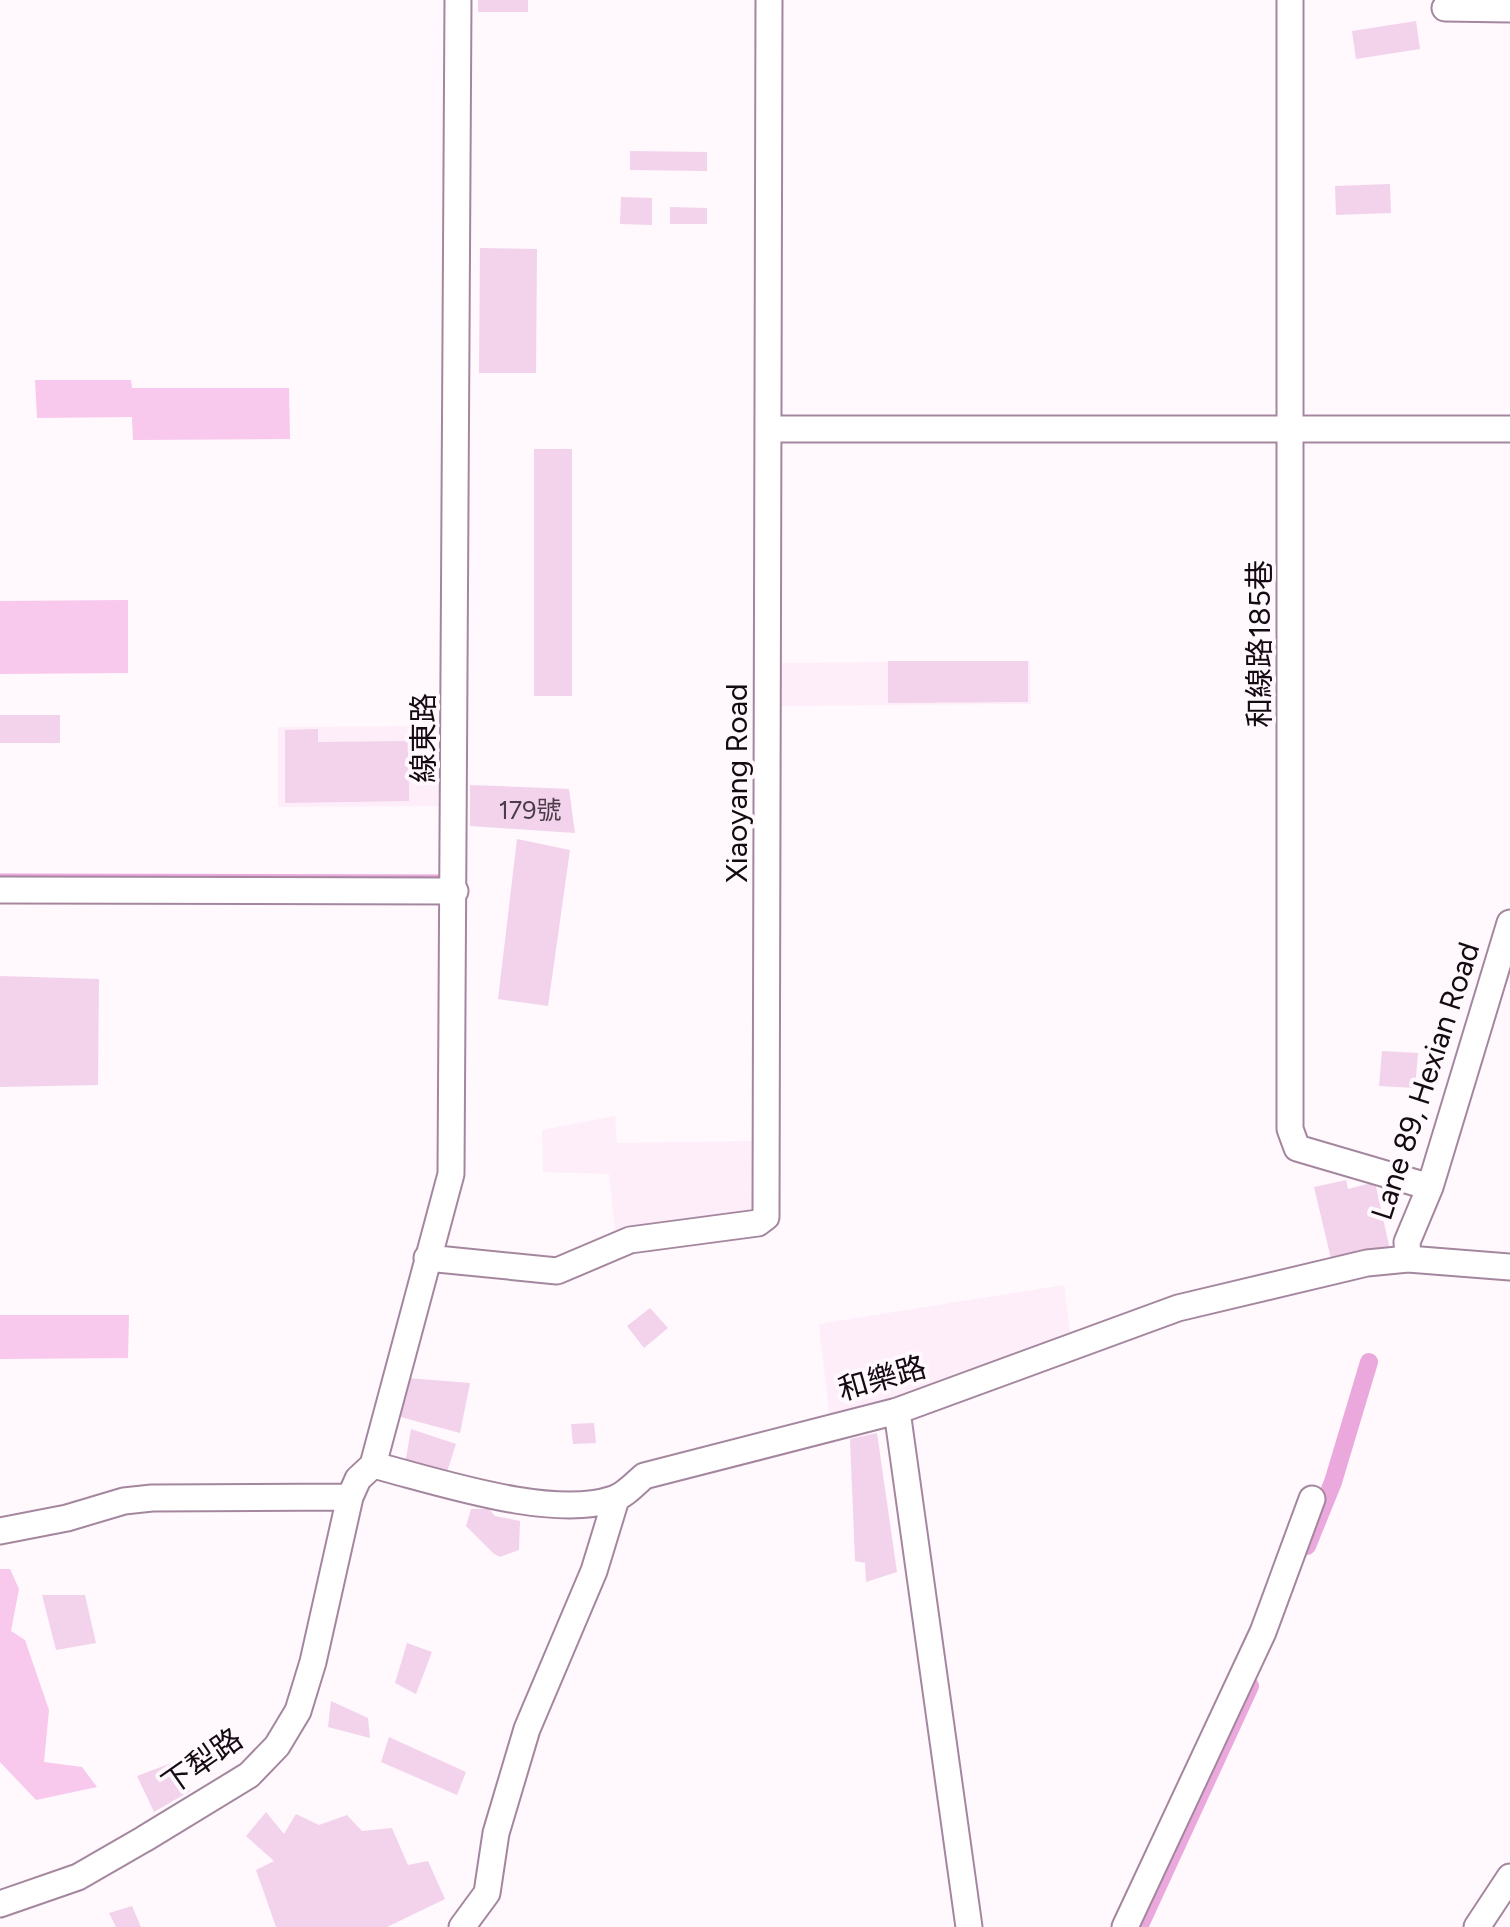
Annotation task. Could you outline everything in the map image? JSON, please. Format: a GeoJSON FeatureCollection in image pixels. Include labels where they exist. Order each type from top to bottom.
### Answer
{"type":"FeatureCollection","features":[{"type":"Feature","properties":{"kind":"street","name":"線東路"},"geometry":{"type":"LineString","coordinates":[[373,1465],[451,1174],[458,0]]}},
{"type":"Feature","properties":{"kind":"street","name":"Xiaoyang Road"},"geometry":{"type":"LineString","coordinates":[[427,1258],[557,1271],[630,1240],[758,1223],[766,1216],[769,0]]}},
{"type":"Feature","properties":{"kind":"street","name":"和線路185巷"},"geometry":{"type":"LineString","coordinates":[[1290,0],[1290,1128],[1297,1148],[1430,1187]]}},
{"type":"Feature","properties":{"kind":"street"},"geometry":{"type":"LineString","coordinates":[[1444,8],[1510,8]]}},
{"type":"Feature","properties":{"kind":"street"},"geometry":{"type":"LineString","coordinates":[[770,429],[1510,429]]}},
{"type":"Feature","properties":{"kind":"street"},"geometry":{"type":"LineString","coordinates":[[0,890],[455,891]]}},
{"type":"Feature","properties":{"kind":"street","name":"Lane 89, Hexian Road"},"geometry":{"type":"LineString","coordinates":[[1408,1260],[1407,1242],[1430,1187],[1510,923]]}},
{"type":"Feature","properties":{"kind":"street","name":"和樂路"},"geometry":{"type":"LineString","coordinates":[[373,1465],[469,1490],[548,1505],[576,1506],[616,1499],[644,1476],[897,1411],[1178,1308],[1368,1263],[1408,1260],[1510,1267]]}},
{"type":"Feature","properties":{"kind":"street"},"geometry":{"type":"LineString","coordinates":[[897,1411],[968,1927]]}},
{"type":"Feature","properties":{"kind":"street","name":"下犁路"},"geometry":{"type":"LineString","coordinates":[[0,1904],[78,1877],[144,1840],[249,1775],[276,1746],[298,1711],[313,1662],[350,1497],[358,1479],[373,1465]]}},
{"type":"Feature","properties":{"kind":"street"},"geometry":{"type":"LineString","coordinates":[[0,1531],[66,1518],[124,1500],[350,1497]]}},
{"type":"Feature","properties":{"kind":"street"},"geometry":{"type":"LineString","coordinates":[[462,1927],[488,1894],[496,1833],[528,1729],[594,1571],[616,1499]]}},
{"type":"Feature","properties":{"kind":"street"},"geometry":{"type":"LineString","coordinates":[[1125,1927],[1264,1632],[1312,1500]]}},
{"type":"Feature","properties":{"kind":"street"},"geometry":{"type":"LineString","coordinates":[[1477,1927],[1510,1877]]}},
{"type":"Feature","properties":{"kind":"shaded area"},"geometry":{"type":"Polygon","coordinates":[[[35,380],[131,380],[132,388],[289,388],[290,439],[133,440],[132,417],[37,418],[35,380]]]}},
{"type":"Feature","properties":{"kind":"shaded area"},"geometry":{"type":"Polygon","coordinates":[[[128,600],[128,673],[0,674],[0,601],[128,600]]]}},
{"type":"Feature","properties":{"kind":"shaded area"},"geometry":{"type":"Polygon","coordinates":[[[1030,661],[1031,704],[781,706],[781,663],[1030,661]]]}},
{"type":"Feature","properties":{"kind":"shaded area"},"geometry":{"type":"Polygon","coordinates":[[[444,726],[445,806],[278,807],[278,727],[444,726]]]}},
{"type":"Feature","properties":{"kind":"shaded area"},"geometry":{"type":"Polygon","coordinates":[[[615,1116],[617,1143],[758,1141],[758,1223],[616,1238],[609,1174],[543,1172],[542,1130],[615,1116]]]}},
{"type":"Feature","properties":{"kind":"shaded area"},"geometry":{"type":"Polygon","coordinates":[[[1064,1285],[1072,1346],[831,1430],[819,1324],[1064,1285]]]}},
{"type":"Feature","properties":{"kind":"shaded area"},"geometry":{"type":"Polygon","coordinates":[[[0,1315],[129,1315],[128,1358],[0,1359],[0,1315]]]}},
{"type":"Feature","properties":{"kind":"shaded area"},"geometry":{"type":"Polygon","coordinates":[[[0,1569],[10,1569],[19,1589],[11,1631],[25,1640],[49,1710],[44,1762],[82,1767],[97,1787],[36,1800],[0,1762],[0,1569]]]}},
{"type":"Feature","properties":{"kind":"building"},"geometry":{"type":"Polygon","coordinates":[[[478,0],[528,0],[528,12],[478,12],[478,0]]]}},
{"type":"Feature","properties":{"kind":"building"},"geometry":{"type":"Polygon","coordinates":[[[1416,21],[1420,49],[1356,59],[1352,31],[1416,21]]]}},
{"type":"Feature","properties":{"kind":"building"},"geometry":{"type":"Polygon","coordinates":[[[630,151],[707,152],[707,171],[630,170],[630,151]]]}},
{"type":"Feature","properties":{"kind":"building"},"geometry":{"type":"Polygon","coordinates":[[[1390,184],[1391,213],[1336,215],[1335,186],[1390,184]]]}},
{"type":"Feature","properties":{"kind":"building"},"geometry":{"type":"Polygon","coordinates":[[[621,197],[652,198],[652,225],[620,224],[621,197]]]}},
{"type":"Feature","properties":{"kind":"building"},"geometry":{"type":"Polygon","coordinates":[[[670,207],[707,208],[707,224],[670,224],[670,207]]]}},
{"type":"Feature","properties":{"kind":"building"},"geometry":{"type":"Polygon","coordinates":[[[480,248],[537,249],[536,373],[479,373],[480,248]]]}},
{"type":"Feature","properties":{"kind":"building"},"geometry":{"type":"Polygon","coordinates":[[[534,449],[572,449],[572,696],[534,696],[534,449]]]}},
{"type":"Feature","properties":{"kind":"building"},"geometry":{"type":"Polygon","coordinates":[[[888,661],[1028,661],[1028,702],[888,703],[888,661]]]}},
{"type":"Feature","properties":{"kind":"building"},"geometry":{"type":"Polygon","coordinates":[[[0,715],[60,715],[60,743],[0,743],[0,715]]]}},
{"type":"Feature","properties":{"kind":"building"},"geometry":{"type":"Polygon","coordinates":[[[318,729],[318,742],[409,741],[409,801],[285,803],[285,730],[318,729]]]}},
{"type":"Feature","properties":{"kind":"building"},"geometry":{"type":"Polygon","coordinates":[[[470,785],[569,789],[575,833],[470,826],[470,785]]]}},
{"type":"Feature","properties":{"kind":"building"},"geometry":{"type":"Polygon","coordinates":[[[517,839],[570,850],[548,1006],[498,999],[517,839]]]}},
{"type":"Feature","properties":{"kind":"building"},"geometry":{"type":"Polygon","coordinates":[[[0,976],[99,979],[98,1085],[0,1087],[0,976]]]}},
{"type":"Feature","properties":{"kind":"building"},"geometry":{"type":"Polygon","coordinates":[[[1382,1051],[1418,1053],[1415,1088],[1379,1086],[1382,1051]]]}},
{"type":"Feature","properties":{"kind":"building"},"geometry":{"type":"Polygon","coordinates":[[[1346,1180],[1348,1189],[1375,1182],[1390,1250],[1332,1263],[1314,1187],[1346,1180]]]}},
{"type":"Feature","properties":{"kind":"building"},"geometry":{"type":"Polygon","coordinates":[[[650,1308],[668,1328],[644,1348],[627,1326],[650,1308]]]}},
{"type":"Feature","properties":{"kind":"building"},"geometry":{"type":"Polygon","coordinates":[[[408,1378],[470,1383],[460,1433],[393,1415],[408,1378]]]}},
{"type":"Feature","properties":{"kind":"building"},"geometry":{"type":"Polygon","coordinates":[[[594,1423],[596,1443],[573,1444],[571,1424],[594,1423]]]}},
{"type":"Feature","properties":{"kind":"building"},"geometry":{"type":"Polygon","coordinates":[[[411,1429],[456,1444],[446,1475],[405,1464],[411,1429]]]}},
{"type":"Feature","properties":{"kind":"building"},"geometry":{"type":"Polygon","coordinates":[[[877,1433],[897,1572],[866,1582],[865,1563],[855,1561],[850,1439],[877,1433]]]}},
{"type":"Feature","properties":{"kind":"building"},"geometry":{"type":"Polygon","coordinates":[[[471,1509],[489,1509],[495,1516],[520,1521],[519,1550],[500,1557],[493,1553],[466,1526],[471,1509]]]}},
{"type":"Feature","properties":{"kind":"building"},"geometry":{"type":"Polygon","coordinates":[[[42,1595],[85,1595],[96,1643],[56,1650],[42,1595]]]}},
{"type":"Feature","properties":{"kind":"building"},"geometry":{"type":"Polygon","coordinates":[[[407,1643],[432,1652],[416,1694],[395,1683],[407,1643]]]}},
{"type":"Feature","properties":{"kind":"building"},"geometry":{"type":"Polygon","coordinates":[[[331,1701],[368,1718],[370,1738],[328,1727],[331,1701]]]}},
{"type":"Feature","properties":{"kind":"building"},"geometry":{"type":"Polygon","coordinates":[[[389,1737],[466,1772],[457,1795],[381,1762],[389,1737]]]}},
{"type":"Feature","properties":{"kind":"building"},"geometry":{"type":"Polygon","coordinates":[[[174,1762],[190,1791],[154,1812],[137,1776],[174,1762]]]}},
{"type":"Feature","properties":{"kind":"building"},"geometry":{"type":"Polygon","coordinates":[[[266,1812],[284,1834],[296,1814],[319,1825],[347,1815],[362,1831],[392,1828],[408,1865],[428,1861],[445,1899],[387,1927],[276,1927],[256,1870],[274,1861],[246,1836],[266,1812]]]}},
{"type":"Feature","properties":{"kind":"building"},"geometry":{"type":"Polygon","coordinates":[[[132,1906],[141,1927],[116,1927],[109,1913],[132,1906]]]}},
{"type":"Feature","properties":{"kind":"waterway"},"geometry":{"type":"LineString","coordinates":[[0,876],[440,877]]}},
{"type":"Feature","properties":{"kind":"waterway"},"geometry":{"type":"LineString","coordinates":[[1307,1546],[1333,1482],[1369,1362]]}},
{"type":"Feature","properties":{"kind":"waterway"},"geometry":{"type":"LineString","coordinates":[[1139,1927],[1250,1686]]}}]}
